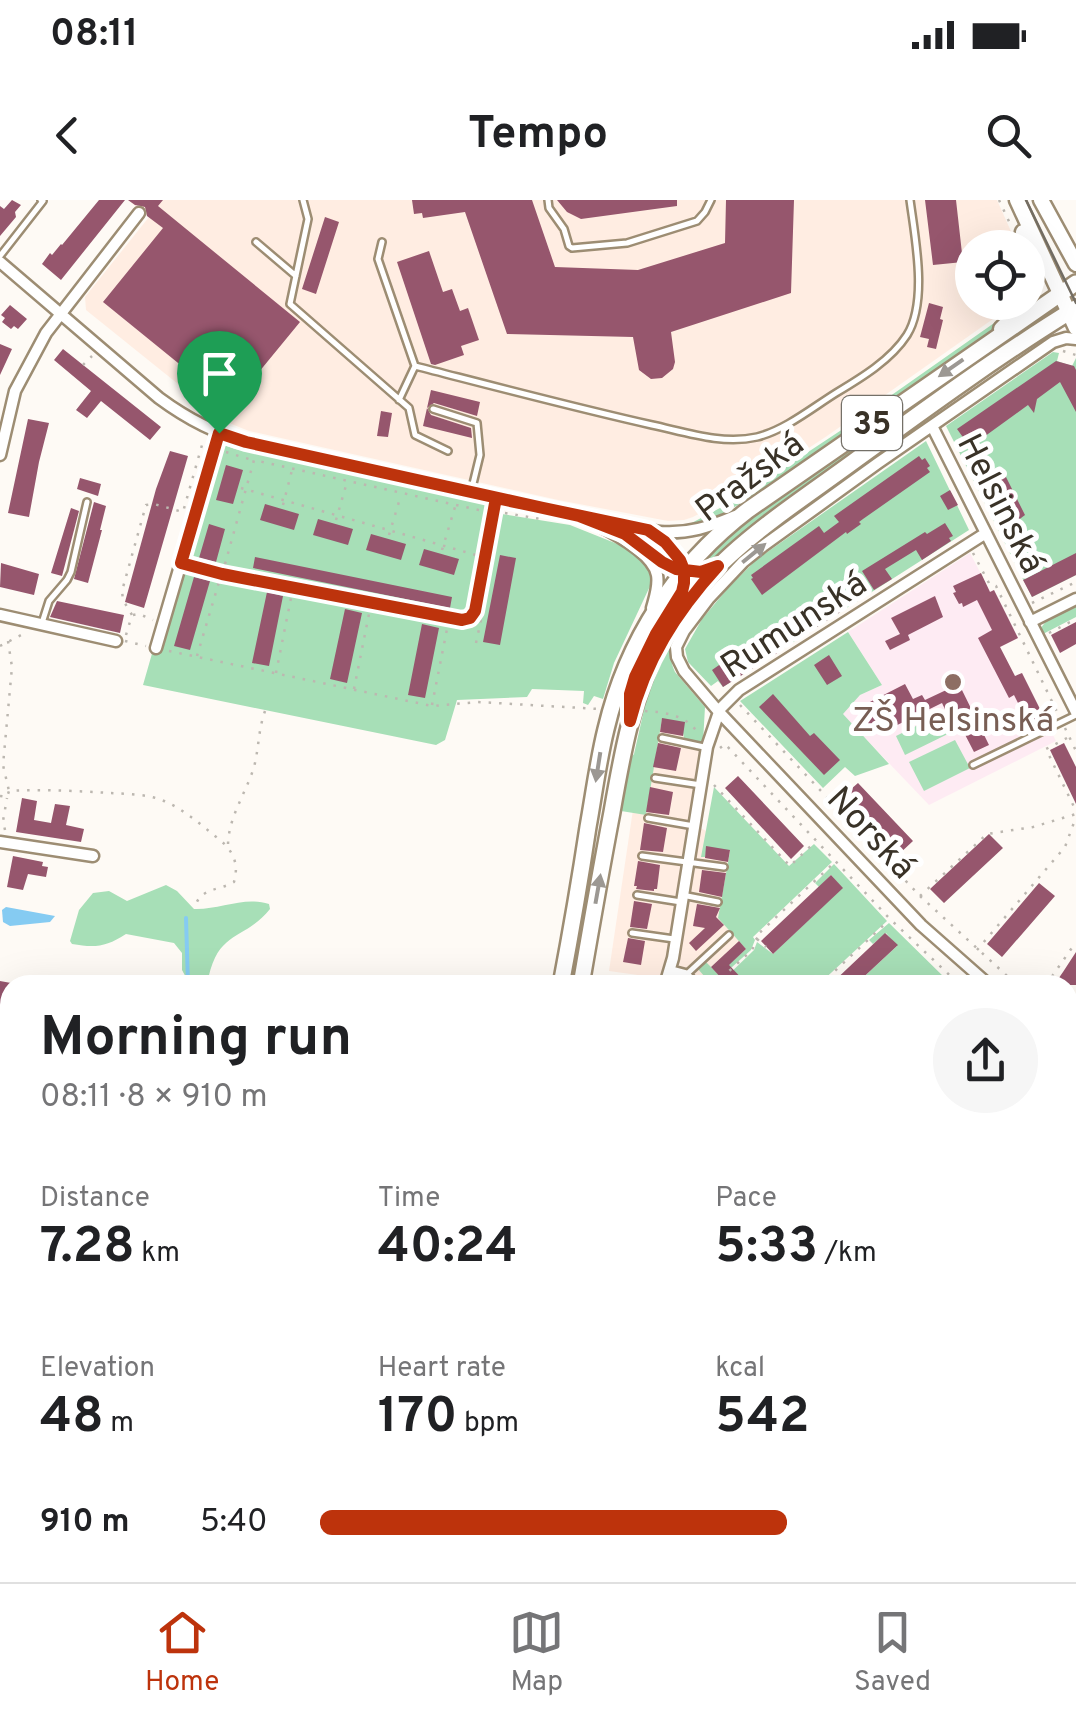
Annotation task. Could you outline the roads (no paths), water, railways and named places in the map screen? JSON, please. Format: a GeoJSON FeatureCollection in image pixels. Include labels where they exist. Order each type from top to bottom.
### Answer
{"type":"FeatureCollection","features":[{"type":"Feature","properties":{"kind":"main road"},"geometry":{"type":"LineString","coordinates":[[1008,200],[1022,230]]}},
{"type":"Feature","properties":{"kind":"main road"},"geometry":{"type":"LineString","coordinates":[[1016,200],[1068,288],[1074,316]]}},
{"type":"Feature","properties":{"kind":"main road"},"geometry":{"type":"LineString","coordinates":[[1041,200],[1076,264]]}},
{"type":"Feature","properties":{"kind":"main road"},"geometry":{"type":"LineString","coordinates":[[1053,223],[1076,243]]}},
{"type":"Feature","properties":{"kind":"main road","name":"Pražská"},"geometry":{"type":"LineString","coordinates":[[564,975],[606,728],[622,673],[649,618],[684,570],[748,510],[1068,288]]}},
{"type":"Feature","properties":{"kind":"main road","name":"Pražská"},"geometry":{"type":"LineString","coordinates":[[584,975],[638,692],[660,642],[687,601],[752,535],[892,433],[1074,316]]}},
{"type":"Feature","properties":{"kind":"main road"},"geometry":{"type":"LineString","coordinates":[[985,344],[1009,320]]}},
{"type":"Feature","properties":{"kind":"street"},"geometry":{"type":"LineString","coordinates":[[0,455],[16,391],[46,333],[139,213]]}},
{"type":"Feature","properties":{"kind":"street"},"geometry":{"type":"LineString","coordinates":[[0,259],[159,398],[182,415],[219,433],[648,530],[691,532],[748,510]]}},
{"type":"Feature","properties":{"kind":"street","name":"Pražská"},"geometry":{"type":"LineString","coordinates":[[719,712],[677,657],[679,639],[730,575],[763,546],[1057,340],[1076,339]]}},
{"type":"Feature","properties":{"kind":"street","name":"Helsinská"},"geometry":{"type":"LineString","coordinates":[[932,426],[1076,714]]}},
{"type":"Feature","properties":{"kind":"street"},"geometry":{"type":"LineString","coordinates":[[156,648],[219,433]]}},
{"type":"Feature","properties":{"kind":"street"},"geometry":{"type":"LineString","coordinates":[[181,563],[462,620],[473,614],[496,498]]}},
{"type":"Feature","properties":{"kind":"street"},"geometry":{"type":"LineString","coordinates":[[579,516],[625,534],[672,568],[701,572],[718,566]]}},
{"type":"Feature","properties":{"kind":"street"},"geometry":{"type":"LineString","coordinates":[[602,526],[650,561],[655,569],[658,586],[649,618]]}},
{"type":"Feature","properties":{"kind":"street"},"geometry":{"type":"LineString","coordinates":[[635,716],[630,694],[635,677],[682,592],[684,570],[674,552],[648,530]]}},
{"type":"Feature","properties":{"kind":"street","name":"Rumunská"},"geometry":{"type":"LineString","coordinates":[[669,975],[674,939],[683,919],[682,899],[694,826],[707,784],[704,747],[724,702],[986,532]]}},
{"type":"Feature","properties":{"kind":"street"},"geometry":{"type":"LineString","coordinates":[[1030,622],[1076,599]]}},
{"type":"Feature","properties":{"kind":"street"},"geometry":{"type":"LineString","coordinates":[[0,615],[120,641]]}},
{"type":"Feature","properties":{"kind":"street","name":"Norská"},"geometry":{"type":"LineString","coordinates":[[719,712],[921,925],[978,975]]}},
{"type":"Feature","properties":{"kind":"street"},"geometry":{"type":"LineString","coordinates":[[4,839],[92,856]]}},
{"type":"Feature","properties":{"kind":"street"},"geometry":{"type":"LineString","coordinates":[[670,971],[685,975]]}},
{"type":"Feature","properties":{"kind":"lane"},"geometry":{"type":"LineString","coordinates":[[0,259],[42,200]]}},
{"type":"Feature","properties":{"kind":"lane"},"geometry":{"type":"LineString","coordinates":[[303,200],[308,219],[290,304],[409,408],[414,435],[448,451]]}},
{"type":"Feature","properties":{"kind":"lane"},"geometry":{"type":"LineString","coordinates":[[548,200],[572,248],[627,243],[697,220],[711,200]]}},
{"type":"Feature","properties":{"kind":"lane"},"geometry":{"type":"LineString","coordinates":[[414,366],[610,416],[716,438],[738,440],[776,430],[862,378],[908,333],[917,306],[918,266],[910,200]]}},
{"type":"Feature","properties":{"kind":"lane"},"geometry":{"type":"LineString","coordinates":[[256,242],[296,276]]}},
{"type":"Feature","properties":{"kind":"lane"},"geometry":{"type":"LineString","coordinates":[[382,242],[378,258],[414,366],[399,400]]}},
{"type":"Feature","properties":{"kind":"lane"},"geometry":{"type":"LineString","coordinates":[[433,409],[477,423],[480,455],[471,492]]}},
{"type":"Feature","properties":{"kind":"lane"},"geometry":{"type":"LineString","coordinates":[[42,624],[49,600],[71,572],[87,502]]}},
{"type":"Feature","properties":{"kind":"lane"},"geometry":{"type":"LineString","coordinates":[[973,766],[1076,714]]}},
{"type":"Feature","properties":{"kind":"lane"},"geometry":{"type":"LineString","coordinates":[[662,738],[704,747]]}},
{"type":"Feature","properties":{"kind":"lane"},"geometry":{"type":"LineString","coordinates":[[654,778],[707,784]]}},
{"type":"Feature","properties":{"kind":"lane"},"geometry":{"type":"LineString","coordinates":[[648,818],[694,826]]}},
{"type":"Feature","properties":{"kind":"lane"},"geometry":{"type":"LineString","coordinates":[[642,856],[724,867]]}},
{"type":"Feature","properties":{"kind":"lane"},"geometry":{"type":"LineString","coordinates":[[637,894],[718,902]]}},
{"type":"Feature","properties":{"kind":"lane"},"geometry":{"type":"LineString","coordinates":[[632,932],[674,939]]}},
{"type":"Feature","properties":{"kind":"lane"},"geometry":{"type":"LineString","coordinates":[[685,975],[730,934]]}},
{"type":"Feature","properties":{"kind":"water"},"geometry":{"type":"Polygon","coordinates":[[[6,907],[55,916],[50,922],[10,926],[3,922],[2,910],[6,907]]]}},
{"type":"Feature","properties":{"kind":"waterway"},"geometry":{"type":"LineString","coordinates":[[186,918],[188,975]]}},
{"type":"Feature","properties":{"kind":"tram line"},"geometry":{"type":"LineString","coordinates":[[1026,200],[1076,303]]}},
{"type":"Feature","properties":{"kind":"place","name":"ZŠ Helsinská"},"geometry":{"type":"Point","coordinates":[953,682]}}]}
